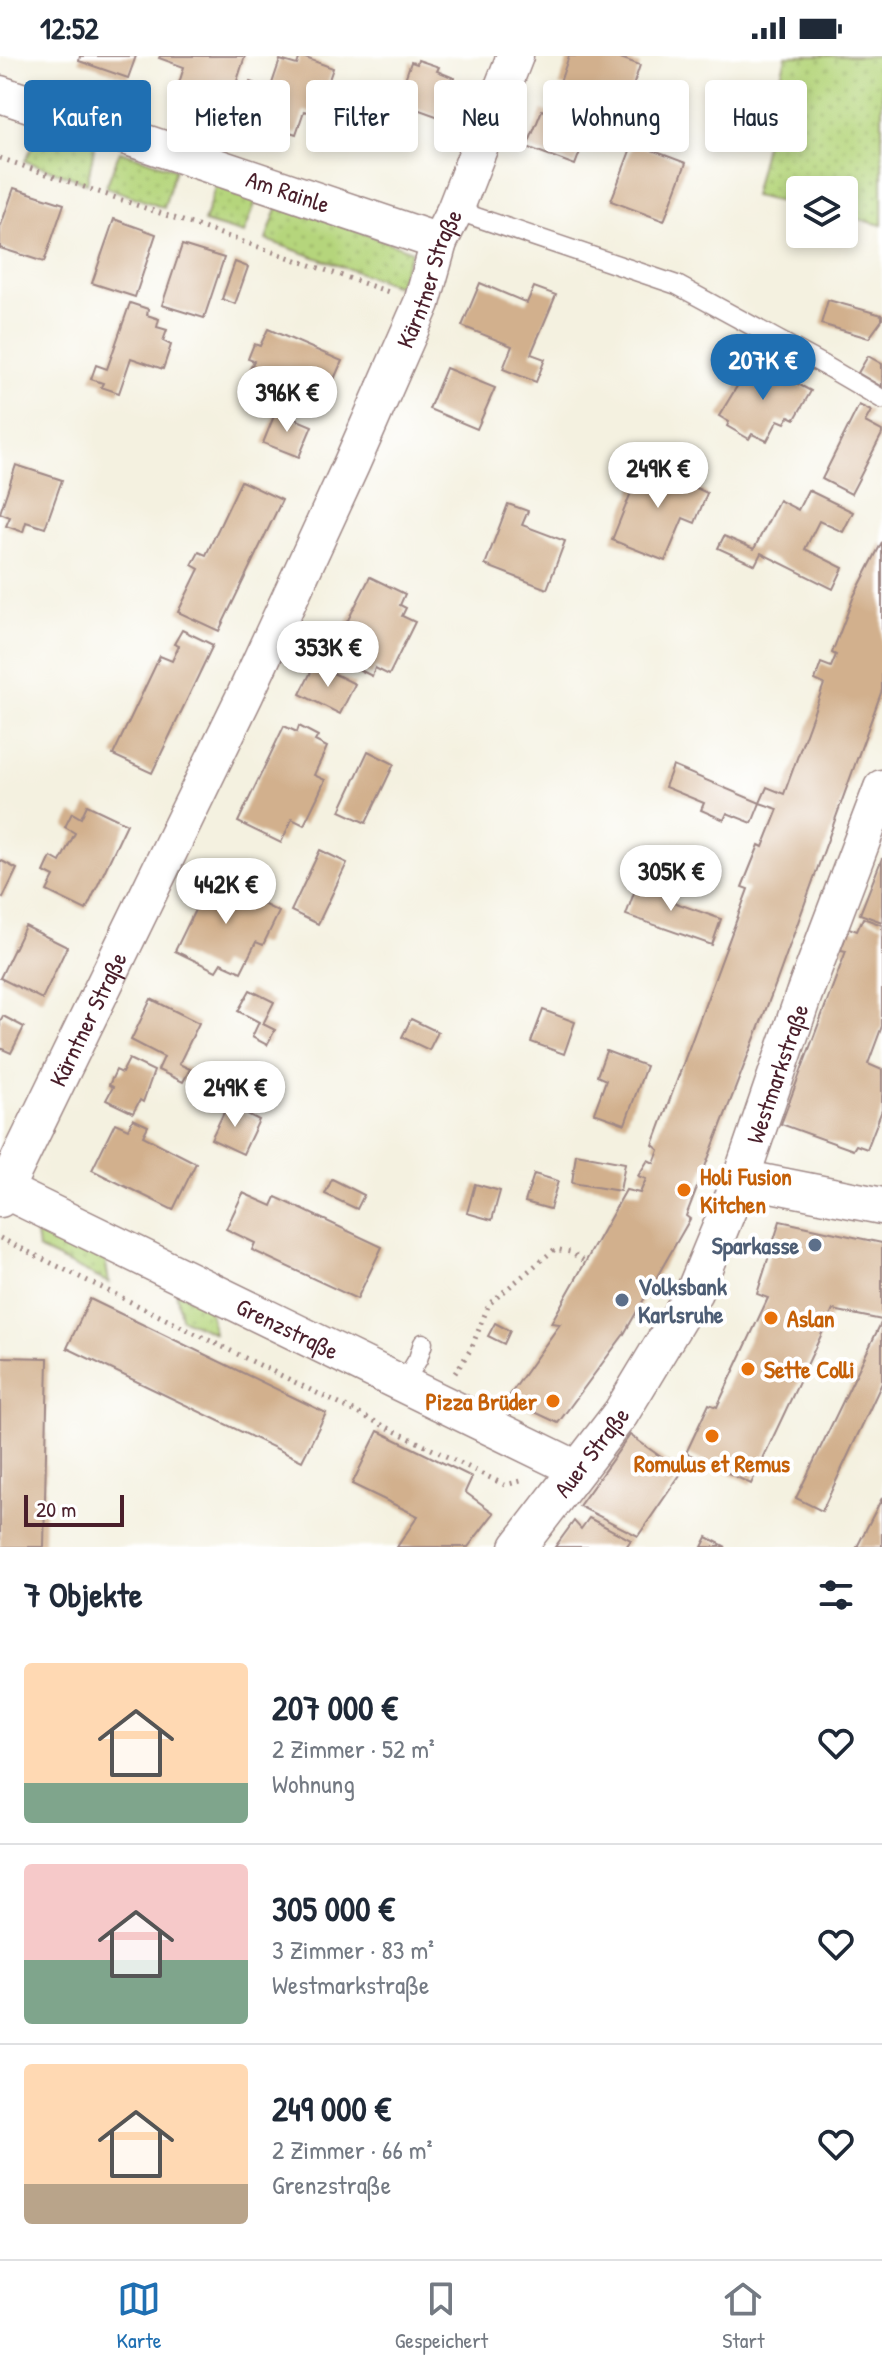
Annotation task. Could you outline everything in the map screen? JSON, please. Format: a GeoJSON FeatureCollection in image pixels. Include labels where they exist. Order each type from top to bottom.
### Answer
{"type":"FeatureCollection","features":[{"type":"Feature","properties":{"kind":"street","name":"Kärntner Straße"},"geometry":{"type":"LineString","coordinates":[[1,1193],[245,695],[422,303],[439,242],[455,210],[515,56]]}},
{"type":"Feature","properties":{"kind":"street","name":"Am Rainle"},"geometry":{"type":"LineString","coordinates":[[0,94],[439,242]]}},
{"type":"Feature","properties":{"kind":"street","name":"Westmarkstraße"},"geometry":{"type":"LineString","coordinates":[[659,1353],[694,1292],[741,1178],[804,994],[882,788]]}},
{"type":"Feature","properties":{"kind":"street"},"geometry":{"type":"LineString","coordinates":[[741,1178],[882,1206]]}},
{"type":"Feature","properties":{"kind":"street","name":"Grenzstraße"},"geometry":{"type":"LineString","coordinates":[[1,1193],[577,1469]]}},
{"type":"Feature","properties":{"kind":"street","name":"Auer Straße"},"geometry":{"type":"LineString","coordinates":[[518,1547],[621,1413],[659,1353]]}},
{"type":"Feature","properties":{"kind":"lane"},"geometry":{"type":"LineString","coordinates":[[455,210],[677,285],[882,399]]}},
{"type":"Feature","properties":{"kind":"lane"},"geometry":{"type":"LineString","coordinates":[[403,1384],[418,1359],[423,1343]]}},
{"type":"Feature","properties":{"kind":"path"},"geometry":{"type":"LineString","coordinates":[[0,158],[422,303]]}},
{"type":"Feature","properties":{"kind":"path"},"geometry":{"type":"LineString","coordinates":[[0,1238],[505,1485],[577,1469]]}},
{"type":"Feature","properties":{"kind":"path"},"geometry":{"type":"LineString","coordinates":[[437,1401],[471,1349],[489,1304],[555,1249],[570,1252],[586,1262]]}},
{"type":"Feature","properties":{"kind":"green space"},"geometry":{"type":"Polygon","coordinates":[[[786,56],[882,56],[882,225],[858,219],[858,176],[786,176],[786,203],[753,196],[763,152],[807,152],[807,80],[780,80],[786,56]]]}},
{"type":"Feature","properties":{"kind":"green space"},"geometry":{"type":"Polygon","coordinates":[[[30,152],[93,152],[87,183],[25,161],[30,152]]]}},
{"type":"Feature","properties":{"kind":"green space"},"geometry":{"type":"Polygon","coordinates":[[[120,152],[175,169],[164,208],[106,187],[120,152]]]}},
{"type":"Feature","properties":{"kind":"green space"},"geometry":{"type":"Polygon","coordinates":[[[216,184],[257,198],[244,234],[204,222],[216,184]]]}},
{"type":"Feature","properties":{"kind":"green space"},"geometry":{"type":"Polygon","coordinates":[[[279,203],[412,251],[397,286],[266,240],[279,203]]]}},
{"type":"Feature","properties":{"kind":"green space"},"geometry":{"type":"Polygon","coordinates":[[[37,1224],[105,1258],[109,1283],[38,1249],[37,1224]]]}},
{"type":"Feature","properties":{"kind":"green space"},"geometry":{"type":"Polygon","coordinates":[[[176,1291],[209,1307],[214,1333],[181,1318],[176,1291]]]}},
{"type":"Feature","properties":{"kind":"building"},"geometry":{"type":"Polygon","coordinates":[[[80,56],[136,56],[128,78],[79,61],[80,56]]]}},
{"type":"Feature","properties":{"kind":"building"},"geometry":{"type":"Polygon","coordinates":[[[245,56],[237,80],[180,80],[184,67],[159,58],[245,56]]]}},
{"type":"Feature","properties":{"kind":"building"},"geometry":{"type":"Polygon","coordinates":[[[300,56],[333,68],[329,80],[306,80],[306,112],[296,134],[290,132],[290,80],[273,80],[280,60],[297,65],[300,56]]]}},
{"type":"Feature","properties":{"kind":"building"},"geometry":{"type":"Polygon","coordinates":[[[569,56],[615,56],[640,65],[635,80],[561,80],[569,56]]]}},
{"type":"Feature","properties":{"kind":"building"},"geometry":{"type":"Polygon","coordinates":[[[418,60],[439,67],[437,71],[454,78],[434,80],[434,115],[418,110],[418,80],[405,80],[411,62],[417,64],[418,60]]]}},
{"type":"Feature","properties":{"kind":"building"},"geometry":{"type":"Polygon","coordinates":[[[542,110],[543,152],[580,152],[575,165],[527,147],[542,110]]]}},
{"type":"Feature","properties":{"kind":"building"},"geometry":{"type":"Polygon","coordinates":[[[630,152],[657,152],[686,163],[664,221],[611,201],[630,152]]]}},
{"type":"Feature","properties":{"kind":"building"},"geometry":{"type":"Polygon","coordinates":[[[14,188],[64,204],[44,262],[0,248],[0,228],[14,188]]]}},
{"type":"Feature","properties":{"kind":"building"},"geometry":{"type":"Polygon","coordinates":[[[114,219],[156,234],[135,297],[92,283],[114,219]]]}},
{"type":"Feature","properties":{"kind":"building"},"geometry":{"type":"Polygon","coordinates":[[[182,245],[224,258],[204,318],[162,305],[182,245]]]}},
{"type":"Feature","properties":{"kind":"building"},"geometry":{"type":"Polygon","coordinates":[[[235,262],[248,267],[235,304],[222,299],[235,262]]]}},
{"type":"Feature","properties":{"kind":"building"},"geometry":{"type":"Polygon","coordinates":[[[480,283],[527,303],[534,287],[556,295],[531,354],[545,359],[536,382],[503,369],[512,346],[462,326],[480,283]]]}},
{"type":"Feature","properties":{"kind":"building"},"geometry":{"type":"Polygon","coordinates":[[[828,300],[882,315],[882,320],[869,338],[821,324],[828,300]]]}},
{"type":"Feature","properties":{"kind":"building"},"geometry":{"type":"Polygon","coordinates":[[[130,303],[148,309],[147,315],[159,319],[157,327],[167,330],[163,341],[171,345],[163,369],[131,358],[119,393],[101,387],[103,383],[91,379],[96,365],[107,369],[130,303]]]}},
{"type":"Feature","properties":{"kind":"building"},"geometry":{"type":"Polygon","coordinates":[[[268,329],[342,361],[324,402],[301,392],[295,407],[277,399],[281,389],[247,375],[254,361],[248,359],[254,344],[260,346],[268,329]]]}},
{"type":"Feature","properties":{"kind":"building"},"geometry":{"type":"Polygon","coordinates":[[[868,356],[882,364],[882,387],[858,373],[868,356]]]}},
{"type":"Feature","properties":{"kind":"building"},"geometry":{"type":"Polygon","coordinates":[[[753,360],[811,391],[795,419],[789,416],[785,423],[778,420],[767,441],[752,434],[749,439],[727,426],[729,422],[719,416],[753,360]]]}},
{"type":"Feature","properties":{"kind":"building"},"geometry":{"type":"Polygon","coordinates":[[[446,368],[495,388],[477,429],[429,409],[446,368]]]}},
{"type":"Feature","properties":{"kind":"building"},"geometry":{"type":"Polygon","coordinates":[[[859,405],[871,411],[865,422],[882,431],[882,434],[851,494],[822,479],[859,405]]]}},
{"type":"Feature","properties":{"kind":"building"},"geometry":{"type":"Polygon","coordinates":[[[276,411],[312,426],[299,457],[263,443],[276,411]]]}},
{"type":"Feature","properties":{"kind":"building"},"geometry":{"type":"Polygon","coordinates":[[[644,460],[695,481],[692,486],[707,493],[695,523],[683,518],[665,561],[612,540],[644,460]]]}},
{"type":"Feature","properties":{"kind":"building"},"geometry":{"type":"Polygon","coordinates":[[[16,465],[62,480],[45,528],[26,522],[23,532],[6,526],[10,517],[0,513],[16,465]]]}},
{"type":"Feature","properties":{"kind":"building"},"geometry":{"type":"Polygon","coordinates":[[[241,481],[282,500],[219,631],[178,612],[199,569],[192,565],[199,552],[206,555],[241,481]]]}},
{"type":"Feature","properties":{"kind":"building"},"geometry":{"type":"Polygon","coordinates":[[[808,490],[853,512],[843,532],[819,521],[805,549],[843,568],[833,589],[761,553],[755,565],[718,548],[724,536],[754,549],[779,500],[798,510],[808,490]]]}},
{"type":"Feature","properties":{"kind":"building"},"geometry":{"type":"Polygon","coordinates":[[[508,504],[528,511],[522,525],[565,541],[547,589],[485,565],[508,504]]]}},
{"type":"Feature","properties":{"kind":"building"},"geometry":{"type":"Polygon","coordinates":[[[882,542],[882,690],[776,983],[686,1216],[690,1219],[624,1334],[558,1423],[507,1399],[560,1324],[551,1323],[626,1190],[640,1193],[646,1179],[638,1176],[648,1160],[654,1163],[659,1150],[653,1145],[748,889],[742,887],[778,809],[760,803],[767,787],[784,794],[824,684],[815,680],[821,663],[831,667],[836,655],[832,653],[854,596],[882,542]]]}},
{"type":"Feature","properties":{"kind":"building"},"geometry":{"type":"Polygon","coordinates":[[[370,577],[405,594],[400,605],[406,608],[402,616],[415,622],[389,675],[375,668],[372,676],[330,655],[370,577]]]}},
{"type":"Feature","properties":{"kind":"building"},"geometry":{"type":"Polygon","coordinates":[[[182,630],[213,645],[152,773],[113,755],[160,656],[172,661],[179,646],[174,644],[182,630]]]}},
{"type":"Feature","properties":{"kind":"building"},"geometry":{"type":"Polygon","coordinates":[[[315,664],[355,684],[340,714],[300,694],[315,664]]]}},
{"type":"Feature","properties":{"kind":"building"},"geometry":{"type":"Polygon","coordinates":[[[284,726],[297,732],[299,726],[318,736],[315,741],[327,747],[314,775],[325,780],[317,798],[304,825],[292,819],[281,843],[238,822],[284,726]]]}},
{"type":"Feature","properties":{"kind":"building"},"geometry":{"type":"Polygon","coordinates":[[[368,751],[394,764],[366,823],[340,811],[368,751]]]}},
{"type":"Feature","properties":{"kind":"building"},"geometry":{"type":"Polygon","coordinates":[[[673,766],[760,803],[752,823],[727,813],[724,820],[701,810],[704,803],[665,787],[673,766]]]}},
{"type":"Feature","properties":{"kind":"building"},"geometry":{"type":"Polygon","coordinates":[[[87,805],[127,824],[86,910],[47,891],[54,877],[44,872],[51,857],[60,862],[75,833],[65,827],[72,813],[81,818],[87,805]]]}},
{"type":"Feature","properties":{"kind":"building"},"geometry":{"type":"Polygon","coordinates":[[[320,850],[347,863],[318,924],[291,911],[320,850]]]}},
{"type":"Feature","properties":{"kind":"building"},"geometry":{"type":"Polygon","coordinates":[[[882,858],[882,922],[860,914],[882,858]]]}},
{"type":"Feature","properties":{"kind":"building"},"geometry":{"type":"Polygon","coordinates":[[[0,860],[17,869],[3,898],[0,896],[0,860]]]}},
{"type":"Feature","properties":{"kind":"building"},"geometry":{"type":"Polygon","coordinates":[[[214,871],[248,888],[244,895],[279,912],[263,945],[256,942],[241,972],[221,963],[216,971],[175,951],[214,871]]]}},
{"type":"Feature","properties":{"kind":"building"},"geometry":{"type":"Polygon","coordinates":[[[639,879],[677,892],[673,902],[721,919],[712,945],[626,915],[639,879]]]}},
{"type":"Feature","properties":{"kind":"building"},"geometry":{"type":"Polygon","coordinates":[[[863,918],[882,925],[882,1026],[868,1064],[882,1070],[882,1110],[867,1149],[856,1145],[853,1150],[781,1124],[846,951],[841,950],[849,928],[857,931],[863,918]]]}},
{"type":"Feature","properties":{"kind":"building"},"geometry":{"type":"Polygon","coordinates":[[[25,926],[67,947],[42,999],[0,978],[25,926]]]}},
{"type":"Feature","properties":{"kind":"building"},"geometry":{"type":"Polygon","coordinates":[[[250,990],[274,1002],[263,1024],[275,1030],[267,1045],[252,1037],[259,1022],[238,1011],[250,990]]]}},
{"type":"Feature","properties":{"kind":"building"},"geometry":{"type":"Polygon","coordinates":[[[151,999],[199,1023],[179,1064],[190,1069],[183,1082],[158,1070],[164,1057],[131,1040],[151,999]]]}},
{"type":"Feature","properties":{"kind":"building"},"geometry":{"type":"Polygon","coordinates":[[[543,1010],[575,1022],[564,1054],[531,1042],[543,1010]]]}},
{"type":"Feature","properties":{"kind":"building"},"geometry":{"type":"Polygon","coordinates":[[[3,1016],[24,1027],[11,1053],[0,1048],[0,1021],[3,1016]]]}},
{"type":"Feature","properties":{"kind":"building"},"geometry":{"type":"Polygon","coordinates":[[[411,1019],[438,1032],[429,1050],[402,1037],[411,1019]]]}},
{"type":"Feature","properties":{"kind":"building"},"geometry":{"type":"Polygon","coordinates":[[[606,1051],[646,1066],[625,1124],[594,1113],[606,1080],[597,1076],[606,1051]]]}},
{"type":"Feature","properties":{"kind":"building"},"geometry":{"type":"Polygon","coordinates":[[[129,1059],[154,1071],[143,1102],[140,1100],[133,1113],[106,1100],[113,1087],[109,1085],[116,1070],[122,1073],[129,1059]]]}},
{"type":"Feature","properties":{"kind":"building"},"geometry":{"type":"Polygon","coordinates":[[[228,1104],[259,1120],[243,1154],[211,1139],[228,1104]]]}},
{"type":"Feature","properties":{"kind":"building"},"geometry":{"type":"Polygon","coordinates":[[[133,1119],[148,1126],[143,1136],[196,1163],[173,1210],[92,1170],[115,1123],[128,1129],[133,1119]]]}},
{"type":"Feature","properties":{"kind":"building"},"geometry":{"type":"Polygon","coordinates":[[[576,1154],[625,1163],[620,1191],[572,1183],[576,1154]]]}},
{"type":"Feature","properties":{"kind":"building"},"geometry":{"type":"Polygon","coordinates":[[[534,1174],[558,1181],[550,1209],[525,1202],[534,1174]]]}},
{"type":"Feature","properties":{"kind":"building"},"geometry":{"type":"Polygon","coordinates":[[[332,1179],[364,1195],[357,1209],[325,1194],[332,1179]]]}},
{"type":"Feature","properties":{"kind":"building"},"geometry":{"type":"Polygon","coordinates":[[[475,1184],[500,1191],[492,1220],[467,1213],[475,1184]]]}},
{"type":"Feature","properties":{"kind":"building"},"geometry":{"type":"Polygon","coordinates":[[[243,1193],[272,1206],[276,1197],[382,1247],[357,1299],[252,1250],[255,1243],[226,1229],[243,1193]]]}},
{"type":"Feature","properties":{"kind":"building"},"geometry":{"type":"Polygon","coordinates":[[[780,1221],[882,1243],[882,1320],[833,1310],[751,1484],[686,1453],[709,1404],[717,1407],[768,1298],[757,1294],[780,1221]]]}},
{"type":"Feature","properties":{"kind":"building"},"geometry":{"type":"Polygon","coordinates":[[[90,1299],[326,1413],[302,1461],[67,1348],[90,1299]]]}},
{"type":"Feature","properties":{"kind":"building"},"geometry":{"type":"Polygon","coordinates":[[[882,1321],[882,1383],[822,1511],[796,1498],[882,1321]]]}},
{"type":"Feature","properties":{"kind":"building"},"geometry":{"type":"Polygon","coordinates":[[[495,1323],[510,1331],[504,1344],[488,1336],[495,1323]]]}},
{"type":"Feature","properties":{"kind":"building"},"geometry":{"type":"Polygon","coordinates":[[[0,1357],[48,1358],[44,1547],[0,1547],[0,1357]]]}},
{"type":"Feature","properties":{"kind":"building"},"geometry":{"type":"Polygon","coordinates":[[[378,1431],[472,1477],[465,1492],[494,1513],[468,1547],[397,1547],[418,1516],[352,1484],[378,1431]]]}},
{"type":"Feature","properties":{"kind":"building"},"geometry":{"type":"Polygon","coordinates":[[[630,1435],[682,1472],[638,1536],[579,1506],[630,1435]]]}},
{"type":"Feature","properties":{"kind":"building"},"geometry":{"type":"Polygon","coordinates":[[[882,1498],[882,1547],[857,1547],[882,1498]]]}},
{"type":"Feature","properties":{"kind":"building"},"geometry":{"type":"Polygon","coordinates":[[[589,1518],[631,1540],[626,1547],[555,1547],[574,1521],[581,1529],[589,1518]]]}},
{"type":"Feature","properties":{"kind":"building"},"geometry":{"type":"Polygon","coordinates":[[[707,1537],[726,1547],[702,1547],[707,1537]]]}},
{"type":"Feature","properties":{"kind":"place","name":"Holi Fusion Kitchen"},"geometry":{"type":"Point","coordinates":[684,1190]}},
{"type":"Feature","properties":{"kind":"place","name":"Sparkasse"},"geometry":{"type":"Point","coordinates":[815,1245]}},
{"type":"Feature","properties":{"kind":"place","name":"Volksbank Karlsruhe"},"geometry":{"type":"Point","coordinates":[622,1300]}},
{"type":"Feature","properties":{"kind":"place","name":"Aslan"},"geometry":{"type":"Point","coordinates":[771,1318]}},
{"type":"Feature","properties":{"kind":"place","name":"Sette Colli"},"geometry":{"type":"Point","coordinates":[748,1369]}},
{"type":"Feature","properties":{"kind":"place","name":"Pizza Brüder"},"geometry":{"type":"Point","coordinates":[553,1401]}},
{"type":"Feature","properties":{"kind":"place","name":"Romulus et Remus"},"geometry":{"type":"Point","coordinates":[712,1436]}}]}
